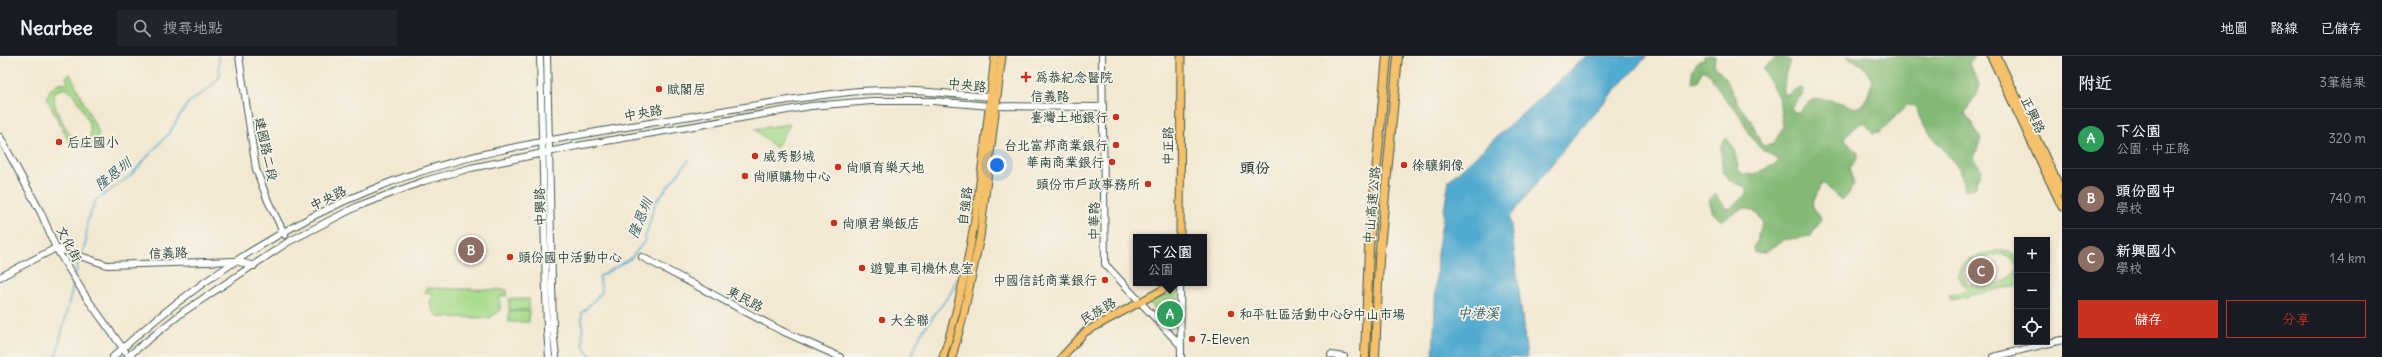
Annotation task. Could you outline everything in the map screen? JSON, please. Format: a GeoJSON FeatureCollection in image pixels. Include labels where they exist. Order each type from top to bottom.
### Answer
{"type":"FeatureCollection","features":[{"type":"Feature","properties":{"kind":"highway","name":"中山高速公路"},"geometry":{"type":"LineString","coordinates":[[1365,357],[1369,248],[1387,56]]}},
{"type":"Feature","properties":{"kind":"highway","name":"中山高速公路"},"geometry":{"type":"LineString","coordinates":[[1375,357],[1379,259],[1398,56]]}},
{"type":"Feature","properties":{"kind":"main road","name":"自強路"},"geometry":{"type":"LineString","coordinates":[[993,106],[991,97],[995,56]]}},
{"type":"Feature","properties":{"kind":"main road","name":"自強路"},"geometry":{"type":"LineString","coordinates":[[952,357],[963,317],[976,257],[993,106],[1002,56]]}},
{"type":"Feature","properties":{"kind":"main road","name":"中正路"},"geometry":{"type":"LineString","coordinates":[[1180,234],[1181,56]]}},
{"type":"Feature","properties":{"kind":"main road","name":"正興路"},"geometry":{"type":"LineString","coordinates":[[1991,56],[2062,207]]}},
{"type":"Feature","properties":{"kind":"main road","name":"正興路"},"geometry":{"type":"LineString","coordinates":[[1997,56],[2062,192]]}},
{"type":"Feature","properties":{"kind":"main road","name":"自強路"},"geometry":{"type":"LineString","coordinates":[[943,357],[959,303],[986,162]]}},
{"type":"Feature","properties":{"kind":"main road","name":"民族路"},"geometry":{"type":"LineString","coordinates":[[1062,357],[1085,332],[1140,300],[1169,286]]}},
{"type":"Feature","properties":{"kind":"street","name":"建國路二段"},"geometry":{"type":"LineString","coordinates":[[239,56],[256,169],[268,201],[288,242]]}},
{"type":"Feature","properties":{"kind":"street","name":"中興路"},"geometry":{"type":"LineString","coordinates":[[540,56],[544,79],[550,141],[546,153],[546,330],[549,357]]}},
{"type":"Feature","properties":{"kind":"street","name":"中興路"},"geometry":{"type":"LineString","coordinates":[[547,56],[544,79],[542,142],[546,153],[553,329],[556,357]]}},
{"type":"Feature","properties":{"kind":"street","name":"中華路"},"geometry":{"type":"LineString","coordinates":[[1102,56],[1105,264],[1181,346]]}},
{"type":"Feature","properties":{"kind":"street","name":"中央路"},"geometry":{"type":"LineString","coordinates":[[112,357],[177,303],[236,261],[284,233],[378,186],[462,160],[542,142],[803,97],[861,91],[923,91],[991,97]]}},
{"type":"Feature","properties":{"kind":"street","name":"中央路"},"geometry":{"type":"LineString","coordinates":[[128,356],[183,312],[288,242],[352,209],[424,181],[494,162],[811,106],[872,101],[933,101],[993,106]]}},
{"type":"Feature","properties":{"kind":"street","name":"信義路"},"geometry":{"type":"LineString","coordinates":[[993,106],[1103,107]]}},
{"type":"Feature","properties":{"kind":"street","name":"文化街"},"geometry":{"type":"LineString","coordinates":[[0,137],[41,213],[56,248],[77,283],[128,356]]}},
{"type":"Feature","properties":{"kind":"street","name":"信義路"},"geometry":{"type":"LineString","coordinates":[[56,248],[107,265],[128,266],[236,261],[254,266]]}},
{"type":"Feature","properties":{"kind":"street"},"geometry":{"type":"LineString","coordinates":[[0,277],[56,248]]}},
{"type":"Feature","properties":{"kind":"street","name":"東民路"},"geometry":{"type":"LineString","coordinates":[[642,257],[780,330],[840,357]]}},
{"type":"Feature","properties":{"kind":"street"},"geometry":{"type":"LineString","coordinates":[[1180,286],[1181,357]]}},
{"type":"Feature","properties":{"kind":"street"},"geometry":{"type":"LineString","coordinates":[[1993,357],[2062,340]]}},
{"type":"Feature","properties":{"kind":"street"},"geometry":{"type":"LineString","coordinates":[[1331,355],[1344,357]]}},
{"type":"Feature","properties":{"kind":"green space"},"geometry":{"type":"Polygon","coordinates":[[[1704,56],[1715,56],[1714,66],[1726,79],[1738,104],[1752,122],[1760,142],[1764,146],[1774,143],[1783,127],[1779,99],[1763,69],[1775,58],[1786,58],[1790,61],[1786,72],[1783,94],[1788,95],[1797,88],[1803,89],[1802,95],[1791,107],[1794,112],[1799,112],[1809,102],[1818,99],[1834,101],[1856,108],[1863,103],[1872,80],[1863,66],[1847,56],[1975,56],[1969,65],[1977,79],[1979,89],[1965,112],[1981,139],[1974,158],[1982,170],[1975,188],[1964,190],[1961,171],[1923,125],[1915,106],[1907,105],[1880,132],[1873,133],[1865,123],[1861,123],[1846,135],[1844,138],[1858,153],[1856,161],[1849,169],[1854,184],[1848,195],[1842,200],[1825,184],[1821,184],[1812,205],[1821,219],[1811,236],[1784,240],[1765,252],[1754,253],[1753,247],[1758,240],[1758,235],[1763,222],[1752,210],[1748,208],[1739,210],[1721,221],[1713,213],[1709,200],[1715,194],[1725,207],[1730,209],[1747,193],[1747,188],[1729,180],[1722,172],[1721,145],[1726,137],[1734,149],[1739,171],[1743,174],[1755,175],[1775,164],[1777,162],[1777,158],[1762,150],[1753,140],[1739,114],[1722,95],[1707,71],[1702,71],[1698,81],[1693,82],[1692,71],[1698,61],[1704,60],[1704,56]]]}},
{"type":"Feature","properties":{"kind":"green space"},"geometry":{"type":"Polygon","coordinates":[[[70,74],[98,131],[94,142],[83,147],[70,144],[47,99],[54,86],[60,83],[68,83],[66,77],[70,74]],[[66,88],[56,91],[54,102],[62,121],[72,138],[76,142],[84,142],[90,137],[91,132],[87,119],[79,103],[66,88]]]}},
{"type":"Feature","properties":{"kind":"green space"},"geometry":{"type":"Polygon","coordinates":[[[790,124],[776,148],[755,129],[790,124]]]}},
{"type":"Feature","properties":{"kind":"green space"},"geometry":{"type":"Polygon","coordinates":[[[1999,250],[2009,251],[2014,255],[2014,261],[2003,253],[1970,261],[1962,271],[1966,283],[1979,287],[1987,287],[2003,282],[2010,278],[2014,273],[2014,286],[1951,300],[1949,295],[1968,290],[1961,280],[1959,273],[1961,267],[1973,258],[1999,250]]]}},
{"type":"Feature","properties":{"kind":"green space"},"geometry":{"type":"Polygon","coordinates":[[[426,288],[507,290],[507,296],[500,296],[500,310],[490,318],[440,317],[432,310],[430,304],[433,294],[425,293],[426,288]]]}},
{"type":"Feature","properties":{"kind":"green space"},"geometry":{"type":"Polygon","coordinates":[[[1178,290],[1179,326],[1173,326],[1149,303],[1178,290]]]}},
{"type":"Feature","properties":{"kind":"green space"},"geometry":{"type":"Polygon","coordinates":[[[509,299],[529,299],[529,310],[509,310],[509,299]]]}},
{"type":"Feature","properties":{"kind":"green space"},"geometry":{"type":"Polygon","coordinates":[[[509,311],[529,311],[529,322],[509,322],[509,311]]]}},
{"type":"Feature","properties":{"kind":"water","name":"中港溪"},"geometry":{"type":"Polygon","coordinates":[[[1586,56],[1647,56],[1578,131],[1510,217],[1527,357],[1433,357],[1437,253],[1449,180],[1586,56]]]}},
{"type":"Feature","properties":{"kind":"waterway","name":"隆恩圳"},"geometry":{"type":"LineString","coordinates":[[82,254],[86,242],[87,222],[95,201],[130,176],[169,133],[188,103],[211,87],[220,76],[218,56]]}},
{"type":"Feature","properties":{"kind":"waterway","name":"隆恩圳"},"geometry":{"type":"LineString","coordinates":[[592,357],[583,346],[582,313],[602,292],[599,277],[631,258],[644,242],[655,203],[689,160]]}},
{"type":"Feature","properties":{"kind":"waterway","name":"隆恩圳"},"geometry":{"type":"LineString","coordinates":[[75,275],[80,258]]}},
{"type":"Feature","properties":{"kind":"waterway"},"geometry":{"type":"LineString","coordinates":[[911,357],[921,333],[952,291],[956,279]]}},
{"type":"Feature","properties":{"kind":"waterway","name":"隆恩圳"},"geometry":{"type":"LineString","coordinates":[[56,357],[74,281]]}},
{"type":"Feature","properties":{"kind":"place","name":"為恭紀念醫院"},"geometry":{"type":"Point","coordinates":[1026,77]}},
{"type":"Feature","properties":{"kind":"place","name":"賦閣居"},"geometry":{"type":"Point","coordinates":[659,89]}},
{"type":"Feature","properties":{"kind":"place","name":"臺灣土地銀行"},"geometry":{"type":"Point","coordinates":[1116,117]}},
{"type":"Feature","properties":{"kind":"place","name":"后庄國小"},"geometry":{"type":"Point","coordinates":[59,142]}},
{"type":"Feature","properties":{"kind":"place","name":"台北富邦商業銀行"},"geometry":{"type":"Point","coordinates":[1116,145]}},
{"type":"Feature","properties":{"kind":"place","name":"威秀影城"},"geometry":{"type":"Point","coordinates":[755,156]}},
{"type":"Feature","properties":{"kind":"place","name":"華南商業銀行"},"geometry":{"type":"Point","coordinates":[1112,162]}},
{"type":"Feature","properties":{"kind":"place","name":"徐驤銅像"},"geometry":{"type":"Point","coordinates":[1404,165]}},
{"type":"Feature","properties":{"kind":"place","name":"尚順育樂天地"},"geometry":{"type":"Point","coordinates":[838,167]}},
{"type":"Feature","properties":{"kind":"place","name":"尚順購物中心"},"geometry":{"type":"Point","coordinates":[745,176]}},
{"type":"Feature","properties":{"kind":"place","name":"頭份市戶政事務所"},"geometry":{"type":"Point","coordinates":[1148,184]}},
{"type":"Feature","properties":{"kind":"place","name":"尚順君樂飯店"},"geometry":{"type":"Point","coordinates":[834,223]}},
{"type":"Feature","properties":{"kind":"place","name":"頭份國中"},"geometry":{"type":"Point","coordinates":[471,250]}},
{"type":"Feature","properties":{"kind":"place","name":"頭份國中活動中心"},"geometry":{"type":"Point","coordinates":[510,257]}},
{"type":"Feature","properties":{"kind":"place","name":"遊覽車司機休息室"},"geometry":{"type":"Point","coordinates":[862,268]}},
{"type":"Feature","properties":{"kind":"place","name":"新興國小"},"geometry":{"type":"Point","coordinates":[1981,271]}},
{"type":"Feature","properties":{"kind":"place","name":"中國信託商業銀行"},"geometry":{"type":"Point","coordinates":[1105,280]}},
{"type":"Feature","properties":{"kind":"place","name":"下公園"},"geometry":{"type":"Point","coordinates":[1170,314]}},
{"type":"Feature","properties":{"kind":"place","name":"和平社區活動中心&中山市場"},"geometry":{"type":"Point","coordinates":[1231,314]}},
{"type":"Feature","properties":{"kind":"place","name":"大全聯"},"geometry":{"type":"Point","coordinates":[882,320]}},
{"type":"Feature","properties":{"kind":"place","name":"7-Eleven"},"geometry":{"type":"Point","coordinates":[1192,339]}},
{"type":"Feature","properties":{"kind":"district","name":"頭份"},"geometry":{"type":"Point","coordinates":[1255,167]}}]}
